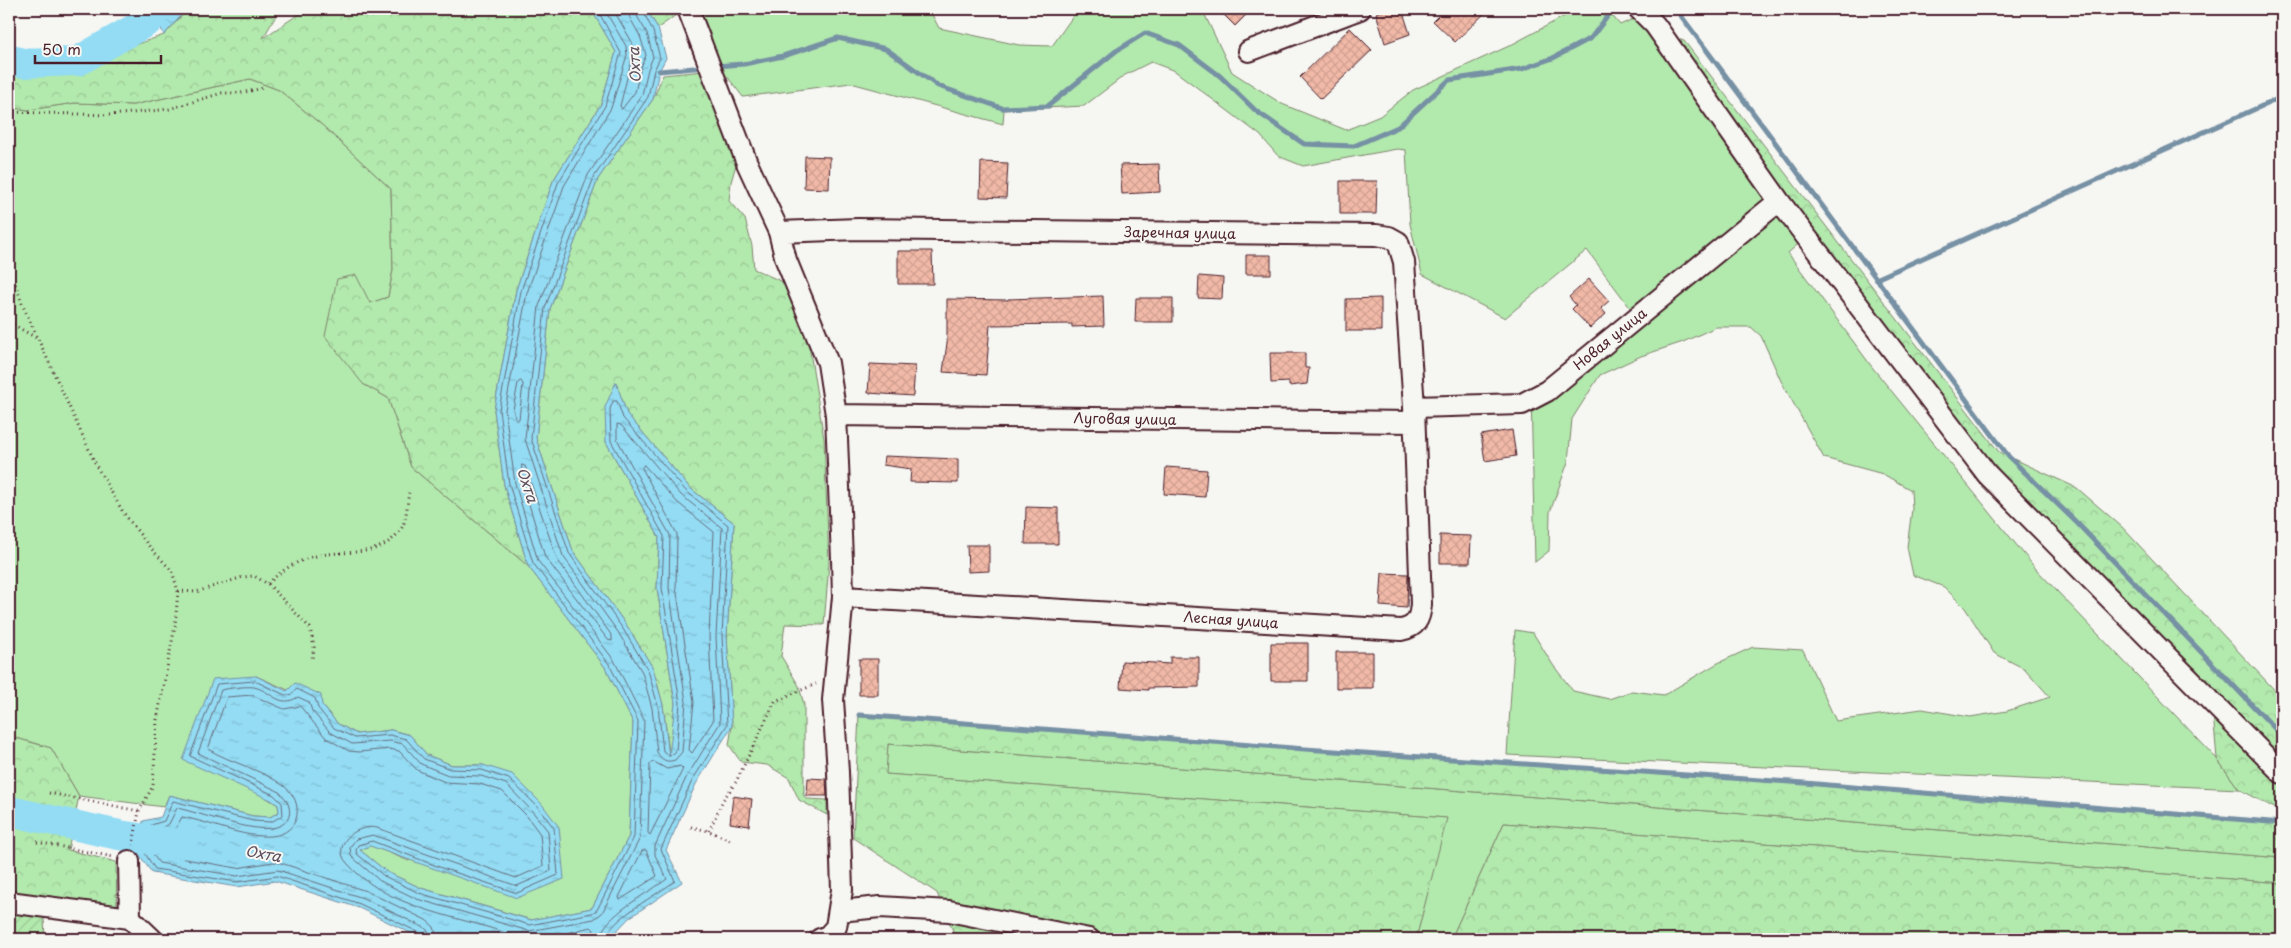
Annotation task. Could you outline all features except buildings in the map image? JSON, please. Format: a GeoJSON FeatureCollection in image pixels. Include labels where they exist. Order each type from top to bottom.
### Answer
{"type":"FeatureCollection","features":[{"type":"Feature","properties":{"kind":"street"},"geometry":{"type":"LineString","coordinates":[[688,9],[747,163],[778,232],[786,260],[828,363],[836,415],[843,597],[833,700],[842,842],[842,890],[836,926],[828,936],[820,939]]}},
{"type":"Feature","properties":{"kind":"street"},"geometry":{"type":"LineString","coordinates":[[1249,51],[1360,9]]}},
{"type":"Feature","properties":{"kind":"street"},"geometry":{"type":"LineString","coordinates":[[1639,9],[1655,25],[1779,201],[1987,474],[2282,773]]}},
{"type":"Feature","properties":{"kind":"street","name":"Новая улица"},"geometry":{"type":"LineString","coordinates":[[1414,415],[1522,404],[1547,391],[1779,201]]}},
{"type":"Feature","properties":{"kind":"street","name":"Заречная улица"},"geometry":{"type":"LineString","coordinates":[[778,232],[858,229],[1376,235],[1389,238],[1398,242],[1404,262],[1414,415]]}},
{"type":"Feature","properties":{"kind":"street","name":"Луговая улица"},"geometry":{"type":"LineString","coordinates":[[836,415],[1414,415]]}},
{"type":"Feature","properties":{"kind":"street","name":"Лесная улица"},"geometry":{"type":"LineString","coordinates":[[843,597],[1407,629],[1414,625],[1420,616],[1421,604],[1414,415]]}},
{"type":"Feature","properties":{"kind":"street"},"geometry":{"type":"LineString","coordinates":[[130,861],[130,918]]}},
{"type":"Feature","properties":{"kind":"street"},"geometry":{"type":"LineString","coordinates":[[9,902],[130,918],[152,939]]}},
{"type":"Feature","properties":{"kind":"street"},"geometry":{"type":"LineString","coordinates":[[839,911],[880,906],[949,911],[1089,939]]}},
{"type":"Feature","properties":{"kind":"path"},"geometry":{"type":"LineString","coordinates":[[9,112],[110,115],[142,112],[169,109],[222,93],[241,93],[263,88]]}},
{"type":"Feature","properties":{"kind":"path"},"geometry":{"type":"LineString","coordinates":[[9,265],[23,306],[97,467],[123,512],[148,545],[172,572],[178,590],[175,626],[157,720],[152,786],[140,811],[130,861]]}},
{"type":"Feature","properties":{"kind":"path"},"geometry":{"type":"LineString","coordinates":[[9,322],[39,340]]}},
{"type":"Feature","properties":{"kind":"path"},"geometry":{"type":"LineString","coordinates":[[268,584],[278,572],[310,557],[368,552],[388,544],[402,528],[409,492]]}},
{"type":"Feature","properties":{"kind":"path"},"geometry":{"type":"LineString","coordinates":[[178,590],[196,592],[243,577],[254,576],[268,584],[310,628],[314,646],[312,659]]}},
{"type":"Feature","properties":{"kind":"path"},"geometry":{"type":"LineString","coordinates":[[709,831],[723,800],[736,782],[775,701],[831,676],[837,658]]}},
{"type":"Feature","properties":{"kind":"path"},"geometry":{"type":"LineString","coordinates":[[49,793],[140,811]]}},
{"type":"Feature","properties":{"kind":"path"},"geometry":{"type":"LineString","coordinates":[[691,827],[709,831],[730,840]]}},
{"type":"Feature","properties":{"kind":"path"},"geometry":{"type":"LineString","coordinates":[[37,842],[106,856]]}},
{"type":"Feature","properties":{"kind":"green space"},"geometry":{"type":"Polygon","coordinates":[[[188,9],[280,9],[263,38],[299,14],[312,9],[591,9],[616,52],[601,104],[553,181],[516,290],[494,410],[504,485],[528,566],[411,467],[388,398],[363,384],[325,336],[337,279],[356,275],[370,303],[388,297],[393,270],[391,189],[322,125],[279,90],[250,79],[133,105],[75,103],[28,110],[9,107],[9,65],[21,69],[78,64],[164,35],[188,9]]]}},
{"type":"Feature","properties":{"kind":"green space"},"geometry":{"type":"Polygon","coordinates":[[[646,9],[675,9],[676,15],[658,28],[646,9]]]}},
{"type":"Feature","properties":{"kind":"green space"},"geometry":{"type":"Polygon","coordinates":[[[700,9],[763,9],[769,15],[797,9],[929,9],[939,28],[1019,45],[1052,46],[1078,9],[1202,9],[1232,72],[1282,104],[1346,130],[1380,116],[1413,90],[1509,46],[1578,9],[1609,9],[1620,25],[1644,14],[1655,25],[1649,34],[1779,201],[1805,238],[1788,253],[1872,367],[2036,569],[2217,759],[2239,789],[1507,755],[1515,630],[1533,633],[1553,665],[1573,691],[1609,699],[1632,691],[1664,695],[1718,663],[1753,647],[1803,650],[1836,721],[1922,709],[1970,717],[2007,711],[2050,697],[2025,669],[1994,653],[1965,608],[1944,587],[1913,575],[1907,547],[1912,509],[1911,490],[1883,474],[1824,458],[1781,381],[1761,336],[1751,327],[1716,327],[1683,342],[1641,356],[1600,375],[1572,419],[1568,462],[1550,512],[1549,551],[1535,562],[1531,394],[1631,309],[1587,250],[1505,318],[1422,274],[1410,224],[1406,150],[1397,149],[1303,166],[1278,156],[1260,135],[1175,71],[1151,62],[1125,75],[1084,106],[1004,110],[1003,124],[851,83],[743,97],[719,66],[711,36],[700,9]]]}},
{"type":"Feature","properties":{"kind":"green space"},"geometry":{"type":"Polygon","coordinates":[[[1678,39],[1684,41],[1688,46],[1999,452],[2077,488],[2122,527],[2282,698],[2282,812],[2239,789],[2217,759],[2211,690],[1991,468],[1675,44],[1678,39]]]}},
{"type":"Feature","properties":{"kind":"green space"},"geometry":{"type":"Polygon","coordinates":[[[704,71],[737,161],[731,182],[729,201],[745,219],[752,246],[754,269],[787,284],[808,339],[824,439],[829,563],[824,625],[785,624],[781,656],[799,686],[804,705],[804,796],[807,799],[827,800],[827,815],[799,800],[789,778],[767,765],[741,762],[729,745],[732,726],[727,636],[734,523],[690,488],[627,414],[616,383],[606,442],[659,537],[657,588],[675,703],[670,760],[663,705],[653,668],[627,626],[573,551],[536,438],[550,309],[598,179],[653,99],[663,75],[704,71]]]}},
{"type":"Feature","properties":{"kind":"green space"},"geometry":{"type":"Polygon","coordinates":[[[250,79],[279,90],[322,125],[391,189],[393,270],[388,297],[370,303],[363,384],[388,398],[411,467],[528,566],[605,667],[633,722],[629,836],[592,908],[532,920],[421,888],[387,872],[360,850],[370,845],[409,861],[483,765],[452,765],[427,755],[410,735],[391,730],[357,734],[338,724],[322,705],[256,676],[257,792],[278,805],[279,812],[270,817],[253,816],[169,795],[164,807],[79,796],[51,748],[9,736],[9,107],[28,110],[75,103],[133,105],[250,79]]]}},
{"type":"Feature","properties":{"kind":"green space"},"geometry":{"type":"Polygon","coordinates":[[[859,715],[1305,749],[1805,783],[2282,823],[2282,858],[888,744],[886,774],[1447,818],[1416,939],[961,939],[954,933],[937,893],[853,838],[859,715]]]}},
{"type":"Feature","properties":{"kind":"green space"},"geometry":{"type":"Polygon","coordinates":[[[9,736],[51,748],[79,796],[68,850],[116,862],[117,911],[9,898],[9,736]]]}},
{"type":"Feature","properties":{"kind":"green space"},"geometry":{"type":"Polygon","coordinates":[[[888,744],[2282,858],[2282,883],[1504,823],[1451,939],[1416,939],[1446,818],[885,774],[888,744]]]}},
{"type":"Feature","properties":{"kind":"green space"},"geometry":{"type":"Polygon","coordinates":[[[1504,823],[2282,883],[2282,939],[1451,939],[1504,823]]]}},
{"type":"Feature","properties":{"kind":"green space"},"geometry":{"type":"Polygon","coordinates":[[[9,913],[44,918],[45,939],[9,939],[9,913]]]}},
{"type":"Feature","properties":{"kind":"water"},"geometry":{"type":"Polygon","coordinates":[[[152,9],[187,9],[164,35],[152,9]]]}},
{"type":"Feature","properties":{"kind":"water"},"geometry":{"type":"Polygon","coordinates":[[[591,9],[646,9],[658,28],[666,58],[659,71],[653,99],[598,179],[550,309],[536,438],[573,551],[627,626],[653,668],[663,705],[669,757],[675,703],[657,588],[659,537],[606,442],[605,407],[616,382],[627,414],[690,488],[734,523],[727,636],[732,726],[696,784],[666,850],[682,882],[629,918],[609,939],[423,939],[359,908],[275,881],[237,887],[152,873],[138,853],[143,821],[161,817],[169,795],[253,816],[270,817],[279,812],[278,805],[271,800],[183,760],[213,679],[256,676],[287,691],[295,683],[321,695],[322,705],[338,724],[357,734],[391,730],[410,735],[427,755],[452,765],[483,765],[512,774],[541,803],[559,827],[564,879],[517,898],[370,846],[360,850],[387,872],[421,888],[531,920],[592,908],[629,836],[633,722],[605,667],[528,566],[504,485],[494,410],[516,290],[553,181],[601,104],[616,52],[591,9]]]}},
{"type":"Feature","properties":{"kind":"waterway","name":"Охта"},"geometry":{"type":"LineString","coordinates":[[9,59],[22,63],[78,61],[148,21],[158,9]]}},
{"type":"Feature","properties":{"kind":"waterway"},"geometry":{"type":"LineString","coordinates":[[1676,9],[2009,457],[2077,523],[2282,736]]}},
{"type":"Feature","properties":{"kind":"waterway"},"geometry":{"type":"LineString","coordinates":[[715,66],[744,64],[783,56],[838,38],[886,49],[938,86],[1002,108],[1048,106],[1116,51],[1145,33],[1179,45],[1220,76],[1256,111],[1304,144],[1354,146],[1398,127],[1449,80],[1522,69],[1553,58],[1591,38],[1610,13]]}},
{"type":"Feature","properties":{"kind":"waterway"},"geometry":{"type":"LineString","coordinates":[[659,71],[706,67]]}},
{"type":"Feature","properties":{"kind":"waterway"},"geometry":{"type":"LineString","coordinates":[[1876,279],[2282,97]]}},
{"type":"Feature","properties":{"kind":"waterway"},"geometry":{"type":"LineString","coordinates":[[859,715],[1305,749],[1805,783],[2282,823]]}},
{"type":"Feature","properties":{"kind":"waterway","name":"Охта"},"geometry":{"type":"LineString","coordinates":[[9,811],[119,835],[181,844]]}}]}
